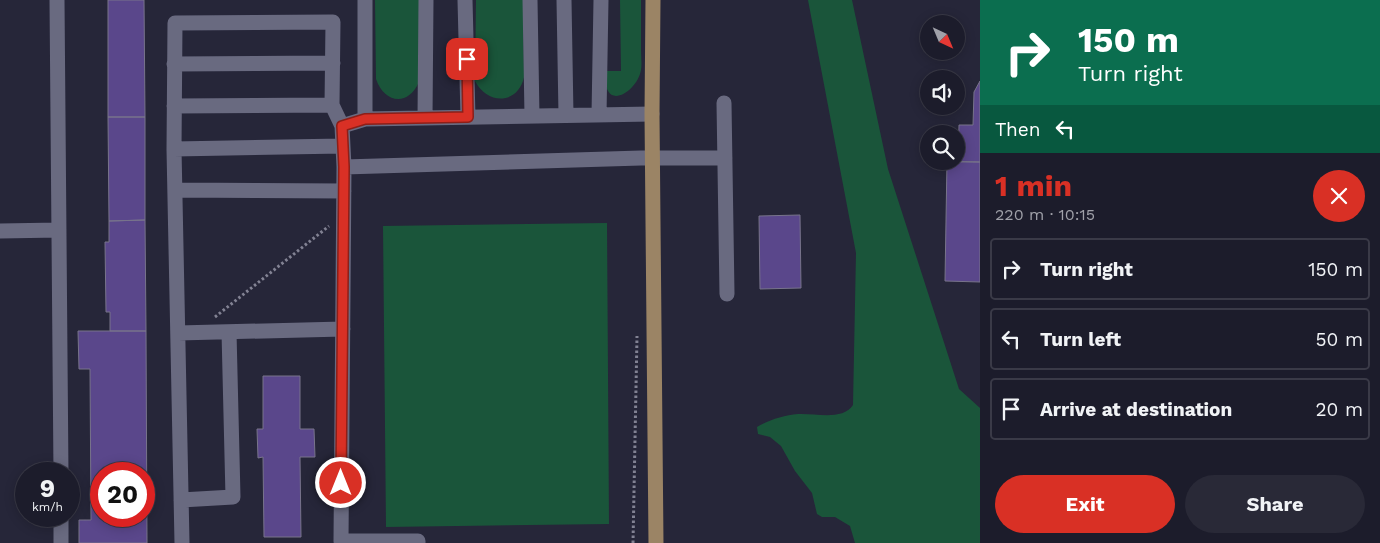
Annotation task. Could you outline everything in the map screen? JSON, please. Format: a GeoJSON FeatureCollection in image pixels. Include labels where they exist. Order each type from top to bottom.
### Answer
{"type":"FeatureCollection","features":[{"type":"Feature","properties":{"kind":"main road"},"geometry":{"type":"LineString","coordinates":[[653,0],[652,114],[656,543]]}},
{"type":"Feature","properties":{"kind":"lane"},"geometry":{"type":"LineString","coordinates":[[57,0],[61,462]]}},
{"type":"Feature","properties":{"kind":"lane"},"geometry":{"type":"LineString","coordinates":[[365,0],[365,119]]}},
{"type":"Feature","properties":{"kind":"lane"},"geometry":{"type":"LineString","coordinates":[[425,118],[426,0]]}},
{"type":"Feature","properties":{"kind":"lane"},"geometry":{"type":"LineString","coordinates":[[465,0],[468,117]]}},
{"type":"Feature","properties":{"kind":"lane"},"geometry":{"type":"LineString","coordinates":[[530,0],[532,116]]}},
{"type":"Feature","properties":{"kind":"lane"},"geometry":{"type":"LineString","coordinates":[[564,0],[566,115]]}},
{"type":"Feature","properties":{"kind":"lane"},"geometry":{"type":"LineString","coordinates":[[599,115],[602,0]]}},
{"type":"Feature","properties":{"kind":"lane"},"geometry":{"type":"LineString","coordinates":[[182,543],[174,149],[175,23],[333,22],[332,105],[342,126],[344,167],[341,541],[418,543]]}},
{"type":"Feature","properties":{"kind":"lane"},"geometry":{"type":"LineString","coordinates":[[174,64],[332,63]]}},
{"type":"Feature","properties":{"kind":"lane"},"geometry":{"type":"LineString","coordinates":[[724,104],[727,294]]}},
{"type":"Feature","properties":{"kind":"lane"},"geometry":{"type":"LineString","coordinates":[[174,106],[332,105]]}},
{"type":"Feature","properties":{"kind":"lane"},"geometry":{"type":"LineString","coordinates":[[342,126],[365,119],[652,114]]}},
{"type":"Feature","properties":{"kind":"lane"},"geometry":{"type":"LineString","coordinates":[[174,149],[343,146]]}},
{"type":"Feature","properties":{"kind":"lane"},"geometry":{"type":"LineString","coordinates":[[344,167],[653,158],[725,158]]}},
{"type":"Feature","properties":{"kind":"lane"},"geometry":{"type":"LineString","coordinates":[[175,190],[344,191]]}},
{"type":"Feature","properties":{"kind":"lane"},"geometry":{"type":"LineString","coordinates":[[0,231],[59,230]]}},
{"type":"Feature","properties":{"kind":"lane"},"geometry":{"type":"LineString","coordinates":[[178,333],[343,329]]}},
{"type":"Feature","properties":{"kind":"lane"},"geometry":{"type":"LineString","coordinates":[[181,500],[233,497],[229,332]]}},
{"type":"Feature","properties":{"kind":"lane"},"geometry":{"type":"LineString","coordinates":[[61,527],[61,543]]}},
{"type":"Feature","properties":{"kind":"path"},"geometry":{"type":"LineString","coordinates":[[195,333],[343,215]]}},
{"type":"Feature","properties":{"kind":"path"},"geometry":{"type":"LineString","coordinates":[[633,543],[637,336]]}},
{"type":"Feature","properties":{"kind":"green space"},"geometry":{"type":"Polygon","coordinates":[[[375,0],[419,0],[419,82],[409,95],[403,98],[396,99],[390,97],[380,87],[376,79],[375,0]]]}},
{"type":"Feature","properties":{"kind":"green space"},"geometry":{"type":"Polygon","coordinates":[[[476,0],[523,0],[524,77],[516,93],[509,97],[494,98],[480,89],[475,81],[476,0]]]}},
{"type":"Feature","properties":{"kind":"green space"},"geometry":{"type":"Polygon","coordinates":[[[620,0],[641,0],[641,68],[633,86],[627,92],[614,96],[609,92],[606,84],[606,71],[621,71],[620,0]]]}},
{"type":"Feature","properties":{"kind":"green space"},"geometry":{"type":"Polygon","coordinates":[[[808,0],[852,0],[888,169],[959,389],[980,408],[980,543],[855,543],[850,526],[835,517],[822,517],[817,514],[812,493],[795,471],[781,446],[770,437],[758,434],[757,427],[777,418],[798,414],[836,415],[843,413],[853,405],[856,253],[808,0]]]}},
{"type":"Feature","properties":{"kind":"green space"},"geometry":{"type":"Polygon","coordinates":[[[607,223],[609,524],[386,527],[383,226],[607,223]]]}},
{"type":"Feature","properties":{"kind":"building"},"geometry":{"type":"Polygon","coordinates":[[[108,0],[144,0],[145,117],[108,117],[108,0]]]}},
{"type":"Feature","properties":{"kind":"building"},"geometry":{"type":"Polygon","coordinates":[[[980,81],[980,162],[965,162],[965,125],[973,125],[974,92],[980,81]]]}},
{"type":"Feature","properties":{"kind":"building"},"geometry":{"type":"Polygon","coordinates":[[[108,117],[145,117],[145,220],[109,221],[108,117]]]}},
{"type":"Feature","properties":{"kind":"building"},"geometry":{"type":"Polygon","coordinates":[[[965,162],[980,162],[980,282],[945,281],[947,170],[965,170],[965,162]]]}},
{"type":"Feature","properties":{"kind":"building"},"geometry":{"type":"Polygon","coordinates":[[[800,215],[801,288],[760,289],[759,216],[800,215]]]}},
{"type":"Feature","properties":{"kind":"building"},"geometry":{"type":"Polygon","coordinates":[[[145,220],[146,331],[110,331],[110,312],[106,312],[105,242],[109,242],[109,221],[145,220]]]}},
{"type":"Feature","properties":{"kind":"building"},"geometry":{"type":"Polygon","coordinates":[[[78,331],[146,331],[147,462],[91,462],[90,369],[79,369],[78,331]]]}},
{"type":"Feature","properties":{"kind":"building"},"geometry":{"type":"Polygon","coordinates":[[[263,376],[300,376],[300,429],[314,429],[315,457],[300,457],[301,537],[264,537],[263,457],[258,458],[257,429],[263,429],[263,376]]]}},
{"type":"Feature","properties":{"kind":"building"},"geometry":{"type":"Polygon","coordinates":[[[80,520],[90,520],[90,527],[147,527],[147,543],[79,543],[80,520]]]}},
{"type":"Feature","properties":{"kind":"route"},"geometry":{"type":"LineString","coordinates":[[341,483],[344,167],[342,126],[365,119],[468,117],[467,59]]}}]}
